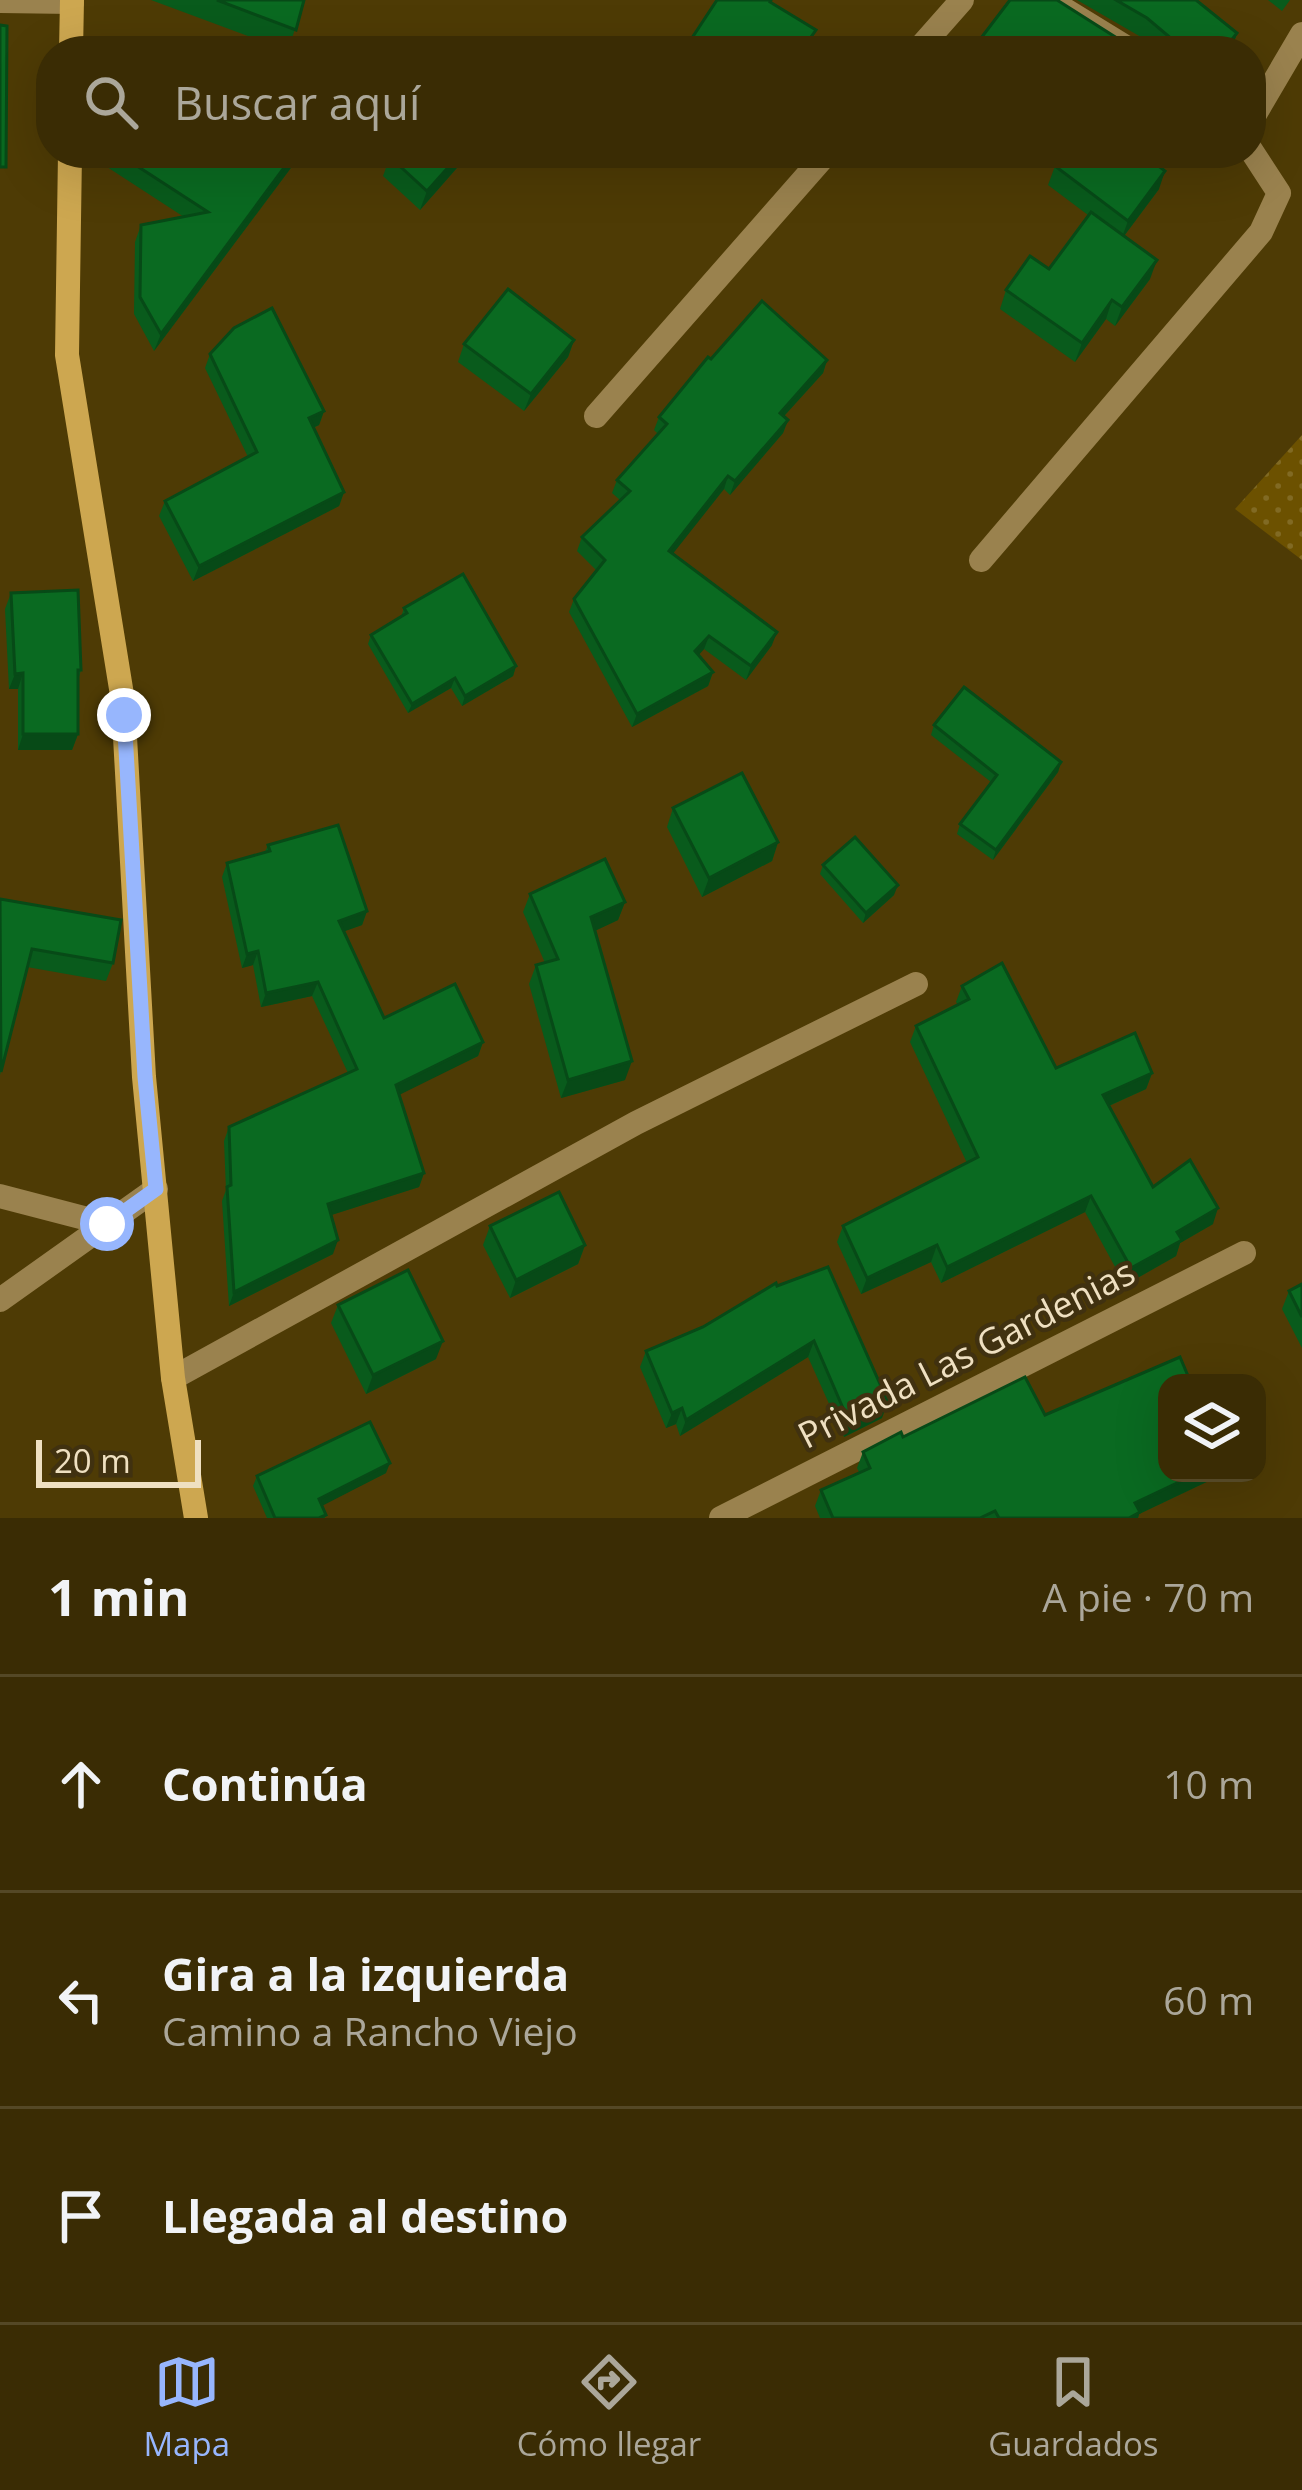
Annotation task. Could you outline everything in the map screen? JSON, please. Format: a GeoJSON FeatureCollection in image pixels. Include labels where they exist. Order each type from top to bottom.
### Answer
{"type":"FeatureCollection","features":[{"type":"Feature","properties":{"kind":"street"},"geometry":{"type":"LineString","coordinates":[[930,36],[962,0]]}},
{"type":"Feature","properties":{"kind":"street"},"geometry":{"type":"LineString","coordinates":[[1049,0],[1108,36]]}},
{"type":"Feature","properties":{"kind":"street"},"geometry":{"type":"LineString","coordinates":[[0,2],[72,1],[71,36]]}},
{"type":"Feature","properties":{"kind":"street"},"geometry":{"type":"LineString","coordinates":[[1266,95],[1302,34]]}},
{"type":"Feature","properties":{"kind":"street"},"geometry":{"type":"LineString","coordinates":[[70,168],[67,355],[123,701],[145,1077],[173,1378],[196,1518]]}},
{"type":"Feature","properties":{"kind":"street"},"geometry":{"type":"LineString","coordinates":[[596,416],[814,168]]}},
{"type":"Feature","properties":{"kind":"street"},"geometry":{"type":"LineString","coordinates":[[981,560],[1261,232],[1279,193],[1263,168]]}},
{"type":"Feature","properties":{"kind":"street"},"geometry":{"type":"LineString","coordinates":[[173,1378],[636,1123],[916,984]]}},
{"type":"Feature","properties":{"kind":"street"},"geometry":{"type":"LineString","coordinates":[[0,1300],[156,1189]]}},
{"type":"Feature","properties":{"kind":"street"},"geometry":{"type":"LineString","coordinates":[[0,1196],[107,1224]]}},
{"type":"Feature","properties":{"kind":"street","name":"Privada Las Gardenias"},"geometry":{"type":"LineString","coordinates":[[721,1518],[1244,1253]]}},
{"type":"Feature","properties":{"kind":"shaded area"},"geometry":{"type":"Polygon","coordinates":[[[1302,435],[1302,560],[1235,509],[1302,435]]]}},
{"type":"Feature","properties":{"kind":"building"},"geometry":{"type":"Polygon","coordinates":[[[217,0],[304,0],[296,30],[217,0]]]}},
{"type":"Feature","properties":{"kind":"building"},"geometry":{"type":"Polygon","coordinates":[[[717,0],[771,0],[816,30],[812,36],[693,36],[717,0]]]}},
{"type":"Feature","properties":{"kind":"building"},"geometry":{"type":"Polygon","coordinates":[[[1010,0],[1057,0],[1114,36],[983,36],[1010,0]]]}},
{"type":"Feature","properties":{"kind":"building"},"geometry":{"type":"Polygon","coordinates":[[[1116,0],[1196,0],[1237,33],[1168,36],[1116,0]]]}},
{"type":"Feature","properties":{"kind":"building"},"geometry":{"type":"Polygon","coordinates":[[[0,25],[7,26],[6,167],[0,167],[0,25]]]}},
{"type":"Feature","properties":{"kind":"building"},"geometry":{"type":"Polygon","coordinates":[[[140,168],[284,168],[161,334],[140,297],[141,225],[208,212],[140,168]]]}},
{"type":"Feature","properties":{"kind":"building"},"geometry":{"type":"Polygon","coordinates":[[[402,168],[448,168],[427,191],[402,168]]]}},
{"type":"Feature","properties":{"kind":"building"},"geometry":{"type":"Polygon","coordinates":[[[1058,168],[1161,168],[1165,171],[1128,221],[1058,168]]]}},
{"type":"Feature","properties":{"kind":"building"},"geometry":{"type":"Polygon","coordinates":[[[1091,212],[1157,260],[1122,307],[1112,300],[1082,343],[1006,290],[1030,256],[1049,269],[1091,212]]]}},
{"type":"Feature","properties":{"kind":"building"},"geometry":{"type":"Polygon","coordinates":[[[508,289],[574,340],[531,394],[464,344],[508,289]]]}},
{"type":"Feature","properties":{"kind":"building"},"geometry":{"type":"Polygon","coordinates":[[[762,301],[827,360],[780,413],[788,420],[735,481],[728,476],[669,551],[777,632],[751,666],[709,636],[695,651],[713,672],[637,714],[574,599],[605,560],[582,537],[630,491],[617,480],[667,424],[659,417],[762,301]]]}},
{"type":"Feature","properties":{"kind":"building"},"geometry":{"type":"Polygon","coordinates":[[[272,308],[324,411],[309,418],[344,492],[199,566],[165,501],[257,452],[210,354],[234,328],[272,308]]]}},
{"type":"Feature","properties":{"kind":"building"},"geometry":{"type":"Polygon","coordinates":[[[463,574],[516,666],[465,696],[455,678],[412,704],[371,635],[407,613],[404,608],[463,574]]]}},
{"type":"Feature","properties":{"kind":"building"},"geometry":{"type":"Polygon","coordinates":[[[78,590],[78,734],[23,734],[23,673],[15,674],[11,593],[78,590]]]}},
{"type":"Feature","properties":{"kind":"building"},"geometry":{"type":"Polygon","coordinates":[[[964,687],[1061,762],[996,850],[960,824],[997,775],[934,725],[964,687]]]}},
{"type":"Feature","properties":{"kind":"building"},"geometry":{"type":"Polygon","coordinates":[[[742,773],[778,842],[709,878],[673,808],[742,773]]]}},
{"type":"Feature","properties":{"kind":"building"},"geometry":{"type":"Polygon","coordinates":[[[338,825],[367,911],[339,921],[384,1018],[455,984],[483,1042],[396,1085],[424,1173],[328,1204],[338,1240],[234,1292],[227,1187],[231,1185],[229,1127],[357,1069],[318,982],[266,993],[258,951],[247,954],[227,863],[270,851],[268,845],[338,825]]]}},
{"type":"Feature","properties":{"kind":"building"},"geometry":{"type":"Polygon","coordinates":[[[855,837],[898,885],[866,913],[823,865],[855,837]]]}},
{"type":"Feature","properties":{"kind":"building"},"geometry":{"type":"Polygon","coordinates":[[[605,859],[625,902],[591,917],[632,1061],[568,1080],[536,965],[558,959],[530,894],[605,859]]]}},
{"type":"Feature","properties":{"kind":"building"},"geometry":{"type":"Polygon","coordinates":[[[0,899],[121,920],[113,963],[32,949],[1,1072],[0,899]]]}},
{"type":"Feature","properties":{"kind":"building"},"geometry":{"type":"Polygon","coordinates":[[[1002,963],[1056,1068],[1135,1033],[1152,1073],[1103,1095],[1153,1187],[1190,1160],[1218,1208],[1177,1232],[1182,1240],[1131,1268],[1091,1196],[947,1267],[937,1245],[867,1278],[843,1226],[978,1157],[916,1026],[969,999],[962,986],[1002,963]]]}},
{"type":"Feature","properties":{"kind":"building"},"geometry":{"type":"Polygon","coordinates":[[[559,1192],[585,1245],[516,1280],[490,1226],[559,1192]]]}},
{"type":"Feature","properties":{"kind":"building"},"geometry":{"type":"Polygon","coordinates":[[[828,1267],[888,1402],[849,1422],[814,1341],[686,1420],[682,1408],[672,1413],[646,1351],[703,1327],[776,1283],[828,1267]]]}},
{"type":"Feature","properties":{"kind":"building"},"geometry":{"type":"Polygon","coordinates":[[[408,1270],[443,1341],[373,1375],[338,1305],[408,1270]]]}},
{"type":"Feature","properties":{"kind":"building"},"geometry":{"type":"Polygon","coordinates":[[[1302,1284],[1302,1317],[1289,1291],[1302,1284]]]}},
{"type":"Feature","properties":{"kind":"building"},"geometry":{"type":"Polygon","coordinates":[[[1180,1357],[1187,1374],[1158,1374],[1158,1482],[1179,1482],[1135,1503],[1140,1512],[1129,1518],[999,1518],[995,1511],[980,1518],[833,1518],[821,1490],[870,1468],[863,1452],[1025,1377],[1045,1415],[1180,1357]]]}},
{"type":"Feature","properties":{"kind":"building"},"geometry":{"type":"Polygon","coordinates":[[[370,1422],[390,1463],[319,1499],[326,1515],[275,1518],[257,1476],[370,1422]]]}},
{"type":"Feature","properties":{"kind":"route"},"geometry":{"type":"LineString","coordinates":[[107,1224],[156,1189],[124,715]]}}]}
